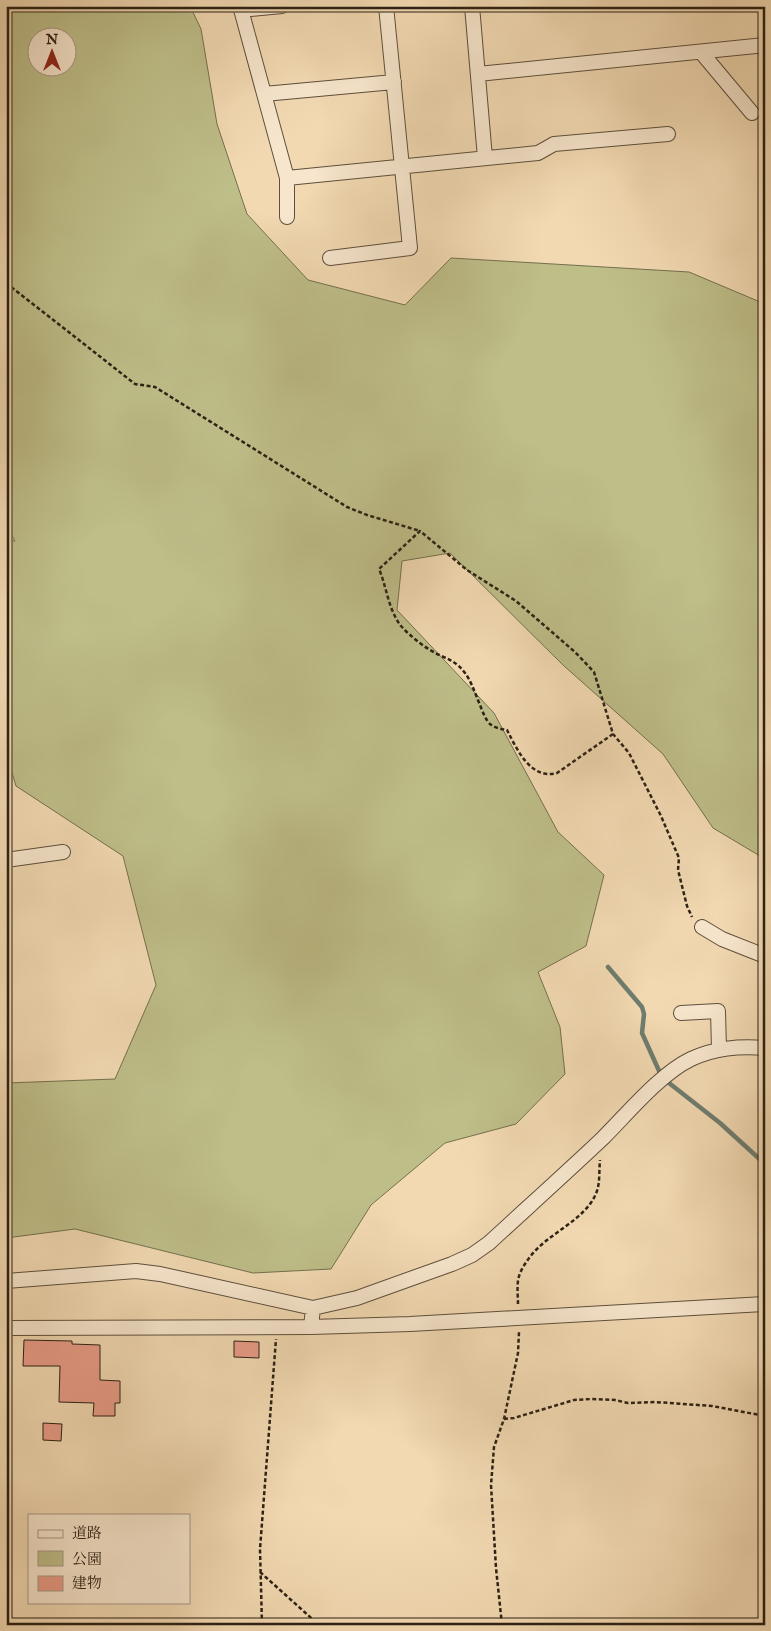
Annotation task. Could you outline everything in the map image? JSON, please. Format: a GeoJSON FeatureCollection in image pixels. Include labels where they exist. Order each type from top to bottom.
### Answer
{"type":"FeatureCollection","features":[{"type":"Feature","properties":{"kind":"street"},"geometry":{"type":"LineString","coordinates":[[282,6],[241,8],[287,178],[287,216]]}},
{"type":"Feature","properties":{"kind":"street"},"geometry":{"type":"LineString","coordinates":[[330,258],[410,248],[386,6]]}},
{"type":"Feature","properties":{"kind":"street"},"geometry":{"type":"LineString","coordinates":[[472,6],[485,158]]}},
{"type":"Feature","properties":{"kind":"street"},"geometry":{"type":"LineString","coordinates":[[478,74],[765,45]]}},
{"type":"Feature","properties":{"kind":"street"},"geometry":{"type":"LineString","coordinates":[[701,52],[752,113]]}},
{"type":"Feature","properties":{"kind":"street"},"geometry":{"type":"LineString","coordinates":[[264,94],[394,82]]}},
{"type":"Feature","properties":{"kind":"street"},"geometry":{"type":"LineString","coordinates":[[287,178],[538,153],[554,144],[668,134]]}},
{"type":"Feature","properties":{"kind":"street"},"geometry":{"type":"LineString","coordinates":[[6,860],[63,852]]}},
{"type":"Feature","properties":{"kind":"street"},"geometry":{"type":"LineString","coordinates":[[702,926],[722,939],[765,956]]}},
{"type":"Feature","properties":{"kind":"street"},"geometry":{"type":"LineString","coordinates":[[681,1013],[718,1011],[719,1049]]}},
{"type":"Feature","properties":{"kind":"street"},"geometry":{"type":"LineString","coordinates":[[6,1281],[136,1271],[160,1274],[313,1308],[357,1298],[452,1264],[472,1255],[489,1243],[602,1139],[664,1078],[689,1060],[719,1049],[743,1046],[765,1048]]}},
{"type":"Feature","properties":{"kind":"street"},"geometry":{"type":"LineString","coordinates":[[6,1328],[311,1327],[410,1324],[765,1304]]}},
{"type":"Feature","properties":{"kind":"street"},"geometry":{"type":"LineString","coordinates":[[311,1327],[313,1308]]}},
{"type":"Feature","properties":{"kind":"path"},"geometry":{"type":"LineString","coordinates":[[6,283],[135,384],[155,387],[347,507],[420,531],[467,570],[516,601],[575,652],[594,672],[613,734],[629,754],[661,816],[679,858],[678,870],[687,906],[692,917],[702,926]]}},
{"type":"Feature","properties":{"kind":"path"},"geometry":{"type":"LineString","coordinates":[[420,531],[380,569],[386,594],[400,625],[416,640],[437,654],[455,662],[465,673],[475,690],[487,722],[494,727],[508,730],[524,760],[538,771],[549,775],[557,773],[613,734]]}},
{"type":"Feature","properties":{"kind":"path"},"geometry":{"type":"LineString","coordinates":[[502,1625],[496,1568],[491,1485],[494,1447],[504,1419],[518,1353],[518,1281],[521,1271],[534,1249],[576,1219],[591,1202],[597,1190],[602,1139]]}},
{"type":"Feature","properties":{"kind":"path"},"geometry":{"type":"LineString","coordinates":[[262,1625],[260,1549],[277,1327]]}},
{"type":"Feature","properties":{"kind":"path"},"geometry":{"type":"LineString","coordinates":[[504,1419],[514,1418],[574,1400],[592,1399],[615,1400],[628,1403],[655,1402],[712,1406],[765,1416]]}},
{"type":"Feature","properties":{"kind":"path"},"geometry":{"type":"LineString","coordinates":[[260,1572],[319,1625]]}},
{"type":"Feature","properties":{"kind":"green space"},"geometry":{"type":"Polygon","coordinates":[[[6,6],[190,6],[201,29],[217,124],[247,214],[308,280],[405,305],[451,258],[689,272],[765,304],[765,859],[713,828],[663,754],[563,665],[450,553],[402,561],[397,610],[494,713],[558,832],[604,875],[586,946],[538,972],[560,1027],[565,1074],[516,1124],[445,1143],[371,1205],[331,1269],[253,1273],[75,1229],[6,1238],[6,1083],[115,1079],[156,985],[123,856],[16,786],[6,753],[6,540],[15,541],[6,525],[6,6]]]}},
{"type":"Feature","properties":{"kind":"building"},"geometry":{"type":"Polygon","coordinates":[[[24,1340],[72,1341],[72,1344],[100,1345],[100,1380],[120,1381],[120,1403],[115,1403],[115,1416],[93,1416],[94,1403],[59,1402],[60,1366],[23,1366],[24,1340]]]}},
{"type":"Feature","properties":{"kind":"building"},"geometry":{"type":"Polygon","coordinates":[[[234,1341],[259,1342],[259,1358],[234,1357],[234,1341]]]}},
{"type":"Feature","properties":{"kind":"building"},"geometry":{"type":"Polygon","coordinates":[[[43,1423],[62,1424],[61,1441],[43,1440],[43,1423]]]}},
{"type":"Feature","properties":{"kind":"waterway"},"geometry":{"type":"LineString","coordinates":[[608,967],[642,1007],[644,1014],[642,1033],[660,1073],[669,1083],[720,1123],[765,1164]]}}]}
